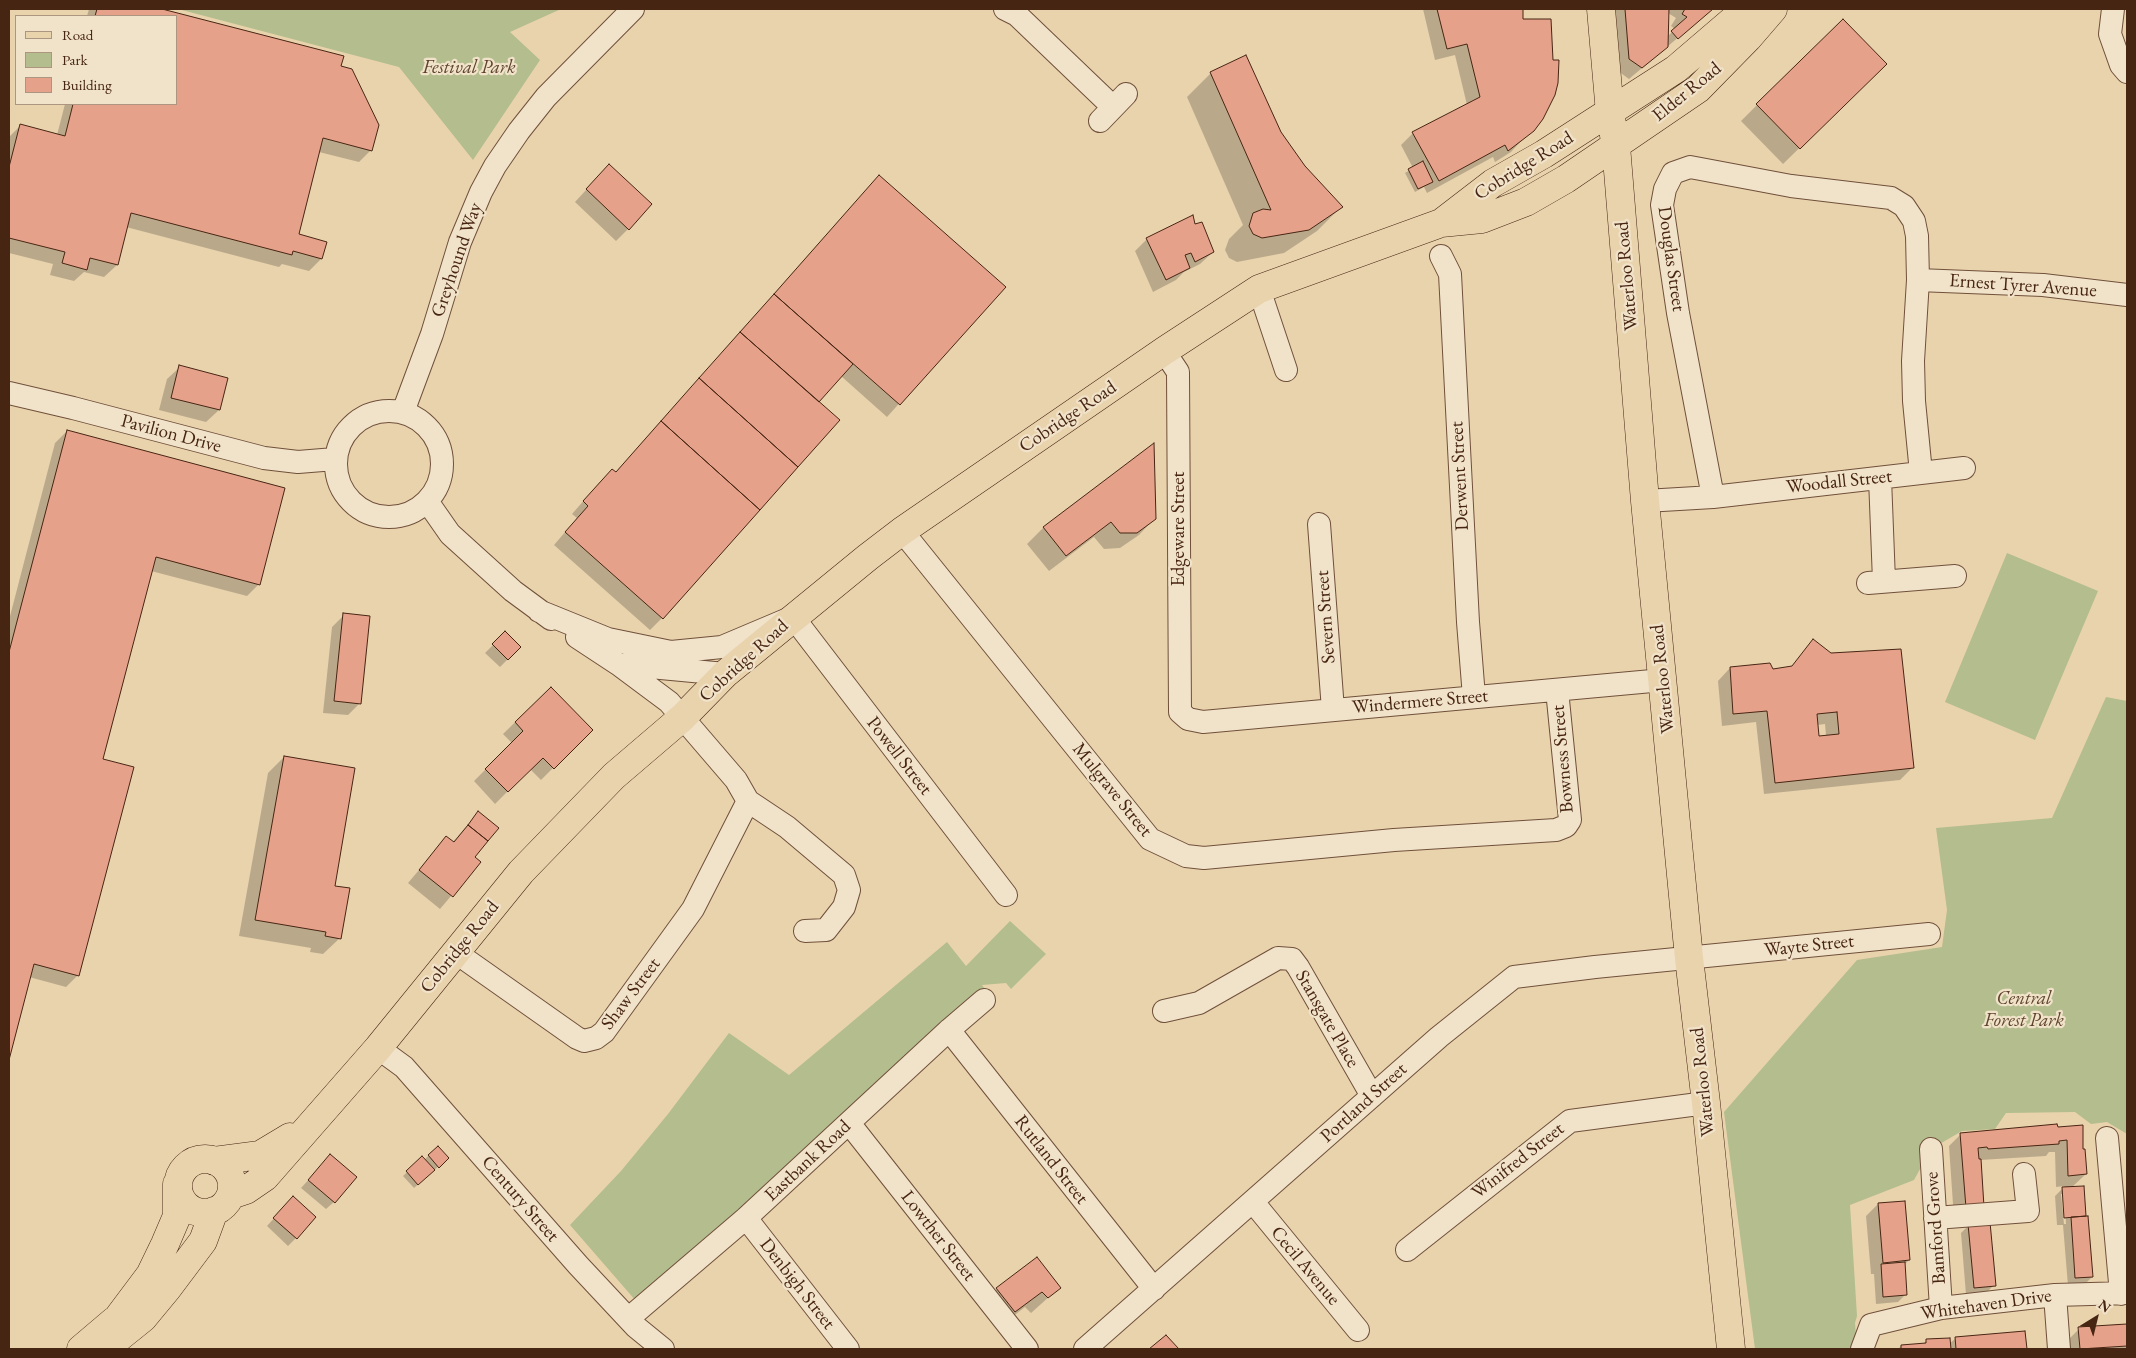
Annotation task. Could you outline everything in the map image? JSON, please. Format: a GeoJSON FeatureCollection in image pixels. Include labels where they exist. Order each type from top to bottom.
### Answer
{"type":"FeatureCollection","features":[{"type":"Feature","properties":{"kind":"main road","name":"Waterloo Road"},"geometry":{"type":"LineString","coordinates":[[1602,9],[1610,113],[1616,146],[1645,500],[1689,958],[1706,1102],[1731,1349]]}},
{"type":"Feature","properties":{"kind":"main road","name":"Elder Road"},"geometry":{"type":"LineString","coordinates":[[1610,113],[1676,69],[1746,9]]}},
{"type":"Feature","properties":{"kind":"main road","name":"Elder Road"},"geometry":{"type":"LineString","coordinates":[[1616,146],[1698,89],[1748,38],[1773,9]]}},
{"type":"Feature","properties":{"kind":"main road","name":"Cobridge Road"},"geometry":{"type":"LineString","coordinates":[[1440,223],[1493,182],[1544,154],[1610,113]]}},
{"type":"Feature","properties":{"kind":"main road","name":"Cobridge Road"},"geometry":{"type":"LineString","coordinates":[[222,1203],[265,1177],[378,1048],[455,952],[540,851],[614,776],[683,717],[725,674],[793,617],[902,531],[1164,351],[1259,289],[1440,223],[1482,219],[1526,202],[1566,179],[1616,146]]}},
{"type":"Feature","properties":{"kind":"main road","name":"Cobridge Road"},"geometry":{"type":"LineString","coordinates":[[214,1160],[260,1155],[311,1123]]}},
{"type":"Feature","properties":{"kind":"main road"},"geometry":{"type":"LineString","coordinates":[[198,1159],[214,1160],[225,1168],[230,1176],[232,1185],[203,1241],[143,1318],[104,1349],[120,1315],[150,1275],[165,1244],[177,1216],[177,1184],[184,1168],[198,1159]]}},
{"type":"Feature","properties":{"kind":"main road"},"geometry":{"type":"LineString","coordinates":[[177,1184],[182,1203],[192,1211],[208,1214],[222,1203]]}},
{"type":"Feature","properties":{"kind":"main road"},"geometry":{"type":"LineString","coordinates":[[81,1349],[120,1315]]}},
{"type":"Feature","properties":{"kind":"street","name":"Greyhound Way"},"geometry":{"type":"LineString","coordinates":[[403,412],[432,334],[460,242],[481,192],[495,166],[546,96],[633,9]]}},
{"type":"Feature","properties":{"kind":"street"},"geometry":{"type":"LineString","coordinates":[[1005,9],[1017,15],[1113,107]]}},
{"type":"Feature","properties":{"kind":"street"},"geometry":{"type":"LineString","coordinates":[[2113,9],[2110,34],[2121,65],[2127,72]]}},
{"type":"Feature","properties":{"kind":"street","name":"Douglas Street"},"geometry":{"type":"LineString","coordinates":[[1714,497],[1678,313],[1662,205],[1664,188],[1673,173],[1690,167],[1791,186],[1891,198],[1904,206],[1914,222],[1917,236],[1918,280]]}},
{"type":"Feature","properties":{"kind":"street","name":"Derwent Street"},"geometry":{"type":"LineString","coordinates":[[1441,256],[1450,274],[1468,622],[1474,697]]}},
{"type":"Feature","properties":{"kind":"street"},"geometry":{"type":"LineString","coordinates":[[1918,280],[1913,369],[1921,473]]}},
{"type":"Feature","properties":{"kind":"street","name":"Ernest Tyrer Avenue"},"geometry":{"type":"LineString","coordinates":[[1918,280],[2043,285],[2127,295]]}},
{"type":"Feature","properties":{"kind":"street"},"geometry":{"type":"LineString","coordinates":[[1259,289],[1286,370]]}},
{"type":"Feature","properties":{"kind":"street","name":"Edgeware Street"},"geometry":{"type":"LineString","coordinates":[[1164,351],[1178,372],[1180,712]]}},
{"type":"Feature","properties":{"kind":"street","name":"Pavilion Drive"},"geometry":{"type":"LineString","coordinates":[[9,393],[264,458],[298,462],[335,460]]}},
{"type":"Feature","properties":{"kind":"street"},"geometry":{"type":"LineString","coordinates":[[386,410],[403,412],[419,419],[431,431],[439,446],[442,463],[441,477],[436,490],[414,512],[399,517],[382,517],[366,513],[353,504],[342,491],[336,476],[335,460],[338,445],[345,432],[355,422],[370,413],[386,410]]}},
{"type":"Feature","properties":{"kind":"street","name":"Woodall Street"},"geometry":{"type":"LineString","coordinates":[[1714,497],[1964,468]]}},
{"type":"Feature","properties":{"kind":"street"},"geometry":{"type":"LineString","coordinates":[[1880,478],[1876,582],[1955,576]]}},
{"type":"Feature","properties":{"kind":"street"},"geometry":{"type":"LineString","coordinates":[[1645,500],[1714,497]]}},
{"type":"Feature","properties":{"kind":"street"},"geometry":{"type":"LineString","coordinates":[[427,501],[450,534],[513,592],[670,702],[736,780],[748,801],[787,827],[844,875],[849,890],[844,907],[826,930],[805,931]]}},
{"type":"Feature","properties":{"kind":"street","name":"Severn Street"},"geometry":{"type":"LineString","coordinates":[[1319,524],[1333,710]]}},
{"type":"Feature","properties":{"kind":"street","name":"Mulgrave Street"},"geometry":{"type":"LineString","coordinates":[[902,531],[1091,763],[1150,839],[1168,849],[1186,856],[1204,858],[1394,840],[1556,830],[1566,826]]}},
{"type":"Feature","properties":{"kind":"street"},"geometry":{"type":"LineString","coordinates":[[539,611],[608,639],[671,652],[722,647],[793,617]]}},
{"type":"Feature","properties":{"kind":"street","name":"Powell Street"},"geometry":{"type":"LineString","coordinates":[[793,617],[1006,895]]}},
{"type":"Feature","properties":{"kind":"street"},"geometry":{"type":"LineString","coordinates":[[618,664],[725,674]]}},
{"type":"Feature","properties":{"kind":"street","name":"Windermere Street"},"geometry":{"type":"LineString","coordinates":[[1180,712],[1188,720],[1204,722],[1663,680]]}},
{"type":"Feature","properties":{"kind":"street","name":"Bowness Street"},"geometry":{"type":"LineString","coordinates":[[1557,690],[1570,820],[1566,826]]}},
{"type":"Feature","properties":{"kind":"street","name":"Shaw Street"},"geometry":{"type":"LineString","coordinates":[[455,952],[577,1038],[584,1041],[596,1038],[604,1032],[693,909],[748,801]]}},
{"type":"Feature","properties":{"kind":"street","name":"Wayte Street"},"geometry":{"type":"LineString","coordinates":[[1689,958],[1928,934]]}},
{"type":"Feature","properties":{"kind":"street","name":"Stansgate Place"},"geometry":{"type":"LineString","coordinates":[[1164,1010],[1199,1003],[1278,958],[1292,959],[1372,1096]]}},
{"type":"Feature","properties":{"kind":"street","name":"Portland Street"},"geometry":{"type":"LineString","coordinates":[[1085,1349],[1439,1037],[1514,977],[1689,958]]}},
{"type":"Feature","properties":{"kind":"street","name":"Eastbank Road"},"geometry":{"type":"LineString","coordinates":[[627,1316],[650,1302],[746,1218],[949,1030],[984,1000]]}},
{"type":"Feature","properties":{"kind":"street","name":"Rutland Street"},"geometry":{"type":"LineString","coordinates":[[949,1030],[1154,1289]]}},
{"type":"Feature","properties":{"kind":"street","name":"Century Street"},"geometry":{"type":"LineString","coordinates":[[378,1048],[404,1067],[578,1265],[627,1316],[663,1349]]}},
{"type":"Feature","properties":{"kind":"street","name":"Winifred Street"},"geometry":{"type":"LineString","coordinates":[[1407,1250],[1570,1121],[1706,1102]]}},
{"type":"Feature","properties":{"kind":"street","name":"Lowther Street"},"geometry":{"type":"LineString","coordinates":[[849,1123],[1027,1349]]}},
{"type":"Feature","properties":{"kind":"street"},"geometry":{"type":"LineString","coordinates":[[2114,1146],[2124,1293]]}},
{"type":"Feature","properties":{"kind":"street","name":"Bamford Grove"},"geometry":{"type":"LineString","coordinates":[[1931,1149],[1941,1308]]}},
{"type":"Feature","properties":{"kind":"street"},"geometry":{"type":"LineString","coordinates":[[1935,1218],[2028,1211],[2024,1174]]}},
{"type":"Feature","properties":{"kind":"street","name":"Cecil Avenue"},"geometry":{"type":"LineString","coordinates":[[1253,1202],[1358,1330]]}},
{"type":"Feature","properties":{"kind":"street","name":"Denbigh Street"},"geometry":{"type":"LineString","coordinates":[[746,1218],[848,1349]]}},
{"type":"Feature","properties":{"kind":"street","name":"Whitehaven Drive"},"geometry":{"type":"LineString","coordinates":[[1862,1349],[1871,1325],[1941,1308],[2056,1295],[2124,1293]]}},
{"type":"Feature","properties":{"kind":"street"},"geometry":{"type":"LineString","coordinates":[[2056,1295],[2059,1349]]}},
{"type":"Feature","properties":{"kind":"green space","name":"Festival Park"},"geometry":{"type":"Polygon","coordinates":[[[178,9],[561,9],[510,32],[540,60],[473,160],[399,67],[178,9]]]}},
{"type":"Feature","properties":{"kind":"green space"},"geometry":{"type":"Polygon","coordinates":[[[2007,553],[2098,591],[2035,740],[1945,702],[2007,553]]]}},
{"type":"Feature","properties":{"kind":"green space","name":"Central Forest Park"},"geometry":{"type":"Polygon","coordinates":[[[2106,697],[2127,701],[2127,1134],[2107,1122],[2091,1124],[2075,1112],[2006,1113],[1995,1129],[1962,1131],[1931,1149],[1914,1180],[1850,1205],[1857,1316],[1855,1323],[1857,1349],[1755,1349],[1724,1112],[1857,960],[1942,947],[1947,910],[1936,828],[2052,818],[2106,697]]]}},
{"type":"Feature","properties":{"kind":"green space"},"geometry":{"type":"Polygon","coordinates":[[[1010,921],[1046,954],[1011,989],[1006,983],[982,985],[987,992],[636,1301],[570,1225],[621,1171],[668,1114],[729,1033],[789,1075],[947,942],[966,966],[1010,921]]]}},
{"type":"Feature","properties":{"kind":"building"},"geometry":{"type":"Polygon","coordinates":[[[97,9],[162,9],[344,56],[341,66],[352,69],[379,125],[372,151],[323,138],[299,234],[327,242],[322,259],[293,251],[292,255],[131,213],[118,265],[90,258],[87,270],[62,263],[65,252],[9,238],[9,167],[20,124],[65,136],[73,105],[178,105],[178,15],[95,15],[97,9]]]}},
{"type":"Feature","properties":{"kind":"building"},"geometry":{"type":"Polygon","coordinates":[[[1437,9],[1523,9],[1523,19],[1551,19],[1553,60],[1559,60],[1558,83],[1555,95],[1543,119],[1534,131],[1508,151],[1505,145],[1439,181],[1412,132],[1480,97],[1467,44],[1447,49],[1437,9]]]}},
{"type":"Feature","properties":{"kind":"building"},"geometry":{"type":"Polygon","coordinates":[[[1625,9],[1669,9],[1668,47],[1642,68],[1629,59],[1625,9]]]}},
{"type":"Feature","properties":{"kind":"building"},"geometry":{"type":"Polygon","coordinates":[[[1685,9],[1713,9],[1678,39],[1671,31],[1687,17],[1682,14],[1685,9]]]}},
{"type":"Feature","properties":{"kind":"building"},"geometry":{"type":"Polygon","coordinates":[[[1843,19],[1887,64],[1800,149],[1756,104],[1843,19]]]}},
{"type":"Feature","properties":{"kind":"building"},"geometry":{"type":"Polygon","coordinates":[[[1246,55],[1281,132],[1305,166],[1343,207],[1309,230],[1262,238],[1253,234],[1249,226],[1253,213],[1263,209],[1271,210],[1210,72],[1246,55]]]}},
{"type":"Feature","properties":{"kind":"building"},"geometry":{"type":"Polygon","coordinates":[[[1423,161],[1433,182],[1418,189],[1408,169],[1423,161]]]}},
{"type":"Feature","properties":{"kind":"building"},"geometry":{"type":"Polygon","coordinates":[[[609,164],[652,204],[629,230],[586,189],[609,164]]]}},
{"type":"Feature","properties":{"kind":"building"},"geometry":{"type":"Polygon","coordinates":[[[879,175],[1006,287],[900,405],[774,294],[879,175]]]}},
{"type":"Feature","properties":{"kind":"building"},"geometry":{"type":"Polygon","coordinates":[[[1193,215],[1195,224],[1202,222],[1214,252],[1195,262],[1191,253],[1185,255],[1190,268],[1166,280],[1146,238],[1193,215]]]}},
{"type":"Feature","properties":{"kind":"building"},"geometry":{"type":"Polygon","coordinates":[[[774,294],[853,364],[819,402],[740,332],[774,294]]]}},
{"type":"Feature","properties":{"kind":"building"},"geometry":{"type":"Polygon","coordinates":[[[740,332],[840,420],[798,467],[699,378],[740,332]]]}},
{"type":"Feature","properties":{"kind":"building"},"geometry":{"type":"Polygon","coordinates":[[[179,365],[228,378],[220,410],[171,398],[179,365]]]}},
{"type":"Feature","properties":{"kind":"building"},"geometry":{"type":"Polygon","coordinates":[[[699,378],[798,467],[760,510],[661,421],[699,378]]]}},
{"type":"Feature","properties":{"kind":"building"},"geometry":{"type":"Polygon","coordinates":[[[661,421],[760,510],[663,619],[565,532],[588,506],[583,501],[612,469],[616,472],[661,421]]]}},
{"type":"Feature","properties":{"kind":"building"},"geometry":{"type":"Polygon","coordinates":[[[67,430],[285,488],[260,585],[156,557],[103,759],[134,767],[79,976],[34,964],[9,1060],[9,652],[67,430]]]}},
{"type":"Feature","properties":{"kind":"building"},"geometry":{"type":"Polygon","coordinates":[[[1154,443],[1156,519],[1137,533],[1120,533],[1111,522],[1066,556],[1043,527],[1154,443]]]}},
{"type":"Feature","properties":{"kind":"building"},"geometry":{"type":"Polygon","coordinates":[[[343,613],[370,616],[361,704],[334,701],[343,613]]]}},
{"type":"Feature","properties":{"kind":"building"},"geometry":{"type":"Polygon","coordinates":[[[505,631],[521,647],[508,660],[492,644],[505,631]]]}},
{"type":"Feature","properties":{"kind":"building"},"geometry":{"type":"Polygon","coordinates":[[[1813,639],[1831,653],[1901,649],[1914,768],[1775,783],[1767,711],[1733,714],[1730,667],[1770,663],[1773,669],[1792,666],[1813,639]],[[1837,712],[1817,714],[1819,736],[1839,734],[1837,712]]]}},
{"type":"Feature","properties":{"kind":"building"},"geometry":{"type":"Polygon","coordinates":[[[551,687],[593,730],[554,769],[543,758],[508,792],[485,769],[523,731],[515,722],[551,687]]]}},
{"type":"Feature","properties":{"kind":"building"},"geometry":{"type":"Polygon","coordinates":[[[284,756],[355,768],[335,886],[350,888],[341,939],[325,936],[326,932],[255,920],[284,756]]]}},
{"type":"Feature","properties":{"kind":"building"},"geometry":{"type":"Polygon","coordinates":[[[478,811],[499,828],[488,841],[468,825],[478,811]]]}},
{"type":"Feature","properties":{"kind":"building"},"geometry":{"type":"Polygon","coordinates":[[[468,825],[488,841],[475,857],[481,862],[453,897],[419,870],[446,836],[454,842],[468,825]]]}},
{"type":"Feature","properties":{"kind":"building"},"geometry":{"type":"Polygon","coordinates":[[[2057,1124],[2058,1127],[2083,1125],[2083,1149],[2085,1149],[2087,1174],[2068,1176],[2067,1140],[2059,1141],[2059,1144],[1978,1148],[1979,1159],[1981,1159],[1984,1207],[1966,1208],[1960,1133],[2057,1124]]]}},
{"type":"Feature","properties":{"kind":"building"},"geometry":{"type":"Polygon","coordinates":[[[438,1146],[449,1158],[439,1168],[428,1155],[438,1146]]]}},
{"type":"Feature","properties":{"kind":"building"},"geometry":{"type":"Polygon","coordinates":[[[330,1154],[357,1177],[335,1203],[308,1180],[330,1154]]]}},
{"type":"Feature","properties":{"kind":"building"},"geometry":{"type":"Polygon","coordinates":[[[422,1156],[435,1170],[418,1185],[406,1171],[422,1156]]]}},
{"type":"Feature","properties":{"kind":"building"},"geometry":{"type":"Polygon","coordinates":[[[2084,1186],[2086,1216],[2064,1218],[2062,1187],[2084,1186]]]}},
{"type":"Feature","properties":{"kind":"building"},"geometry":{"type":"Polygon","coordinates":[[[293,1196],[316,1217],[297,1239],[273,1218],[293,1196]]]}},
{"type":"Feature","properties":{"kind":"building"},"geometry":{"type":"Polygon","coordinates":[[[1905,1201],[1910,1260],[1883,1263],[1878,1203],[1905,1201]]]}},
{"type":"Feature","properties":{"kind":"building"},"geometry":{"type":"Polygon","coordinates":[[[2088,1216],[2093,1277],[2075,1278],[2071,1217],[2088,1216]]]}},
{"type":"Feature","properties":{"kind":"building"},"geometry":{"type":"Polygon","coordinates":[[[1990,1222],[1996,1286],[1974,1288],[1968,1224],[1990,1222]]]}},
{"type":"Feature","properties":{"kind":"building"},"geometry":{"type":"Polygon","coordinates":[[[1037,1257],[1061,1288],[1048,1298],[1042,1292],[1015,1312],[996,1288],[1037,1257]]]}},
{"type":"Feature","properties":{"kind":"building"},"geometry":{"type":"Polygon","coordinates":[[[1905,1262],[1907,1295],[1883,1297],[1881,1264],[1905,1262]]]}},
{"type":"Feature","properties":{"kind":"building"},"geometry":{"type":"Polygon","coordinates":[[[2127,1324],[2127,1346],[2080,1349],[2078,1327],[2127,1324]]]}},
{"type":"Feature","properties":{"kind":"building"},"geometry":{"type":"Polygon","coordinates":[[[2025,1331],[2027,1349],[1956,1349],[1955,1337],[2025,1331]]]}},
{"type":"Feature","properties":{"kind":"building"},"geometry":{"type":"Polygon","coordinates":[[[1166,1335],[1179,1349],[1149,1349],[1166,1335]]]}},
{"type":"Feature","properties":{"kind":"building"},"geometry":{"type":"Polygon","coordinates":[[[1950,1338],[1951,1349],[1901,1349],[1901,1345],[1926,1343],[1926,1339],[1950,1338]]]}}]}
